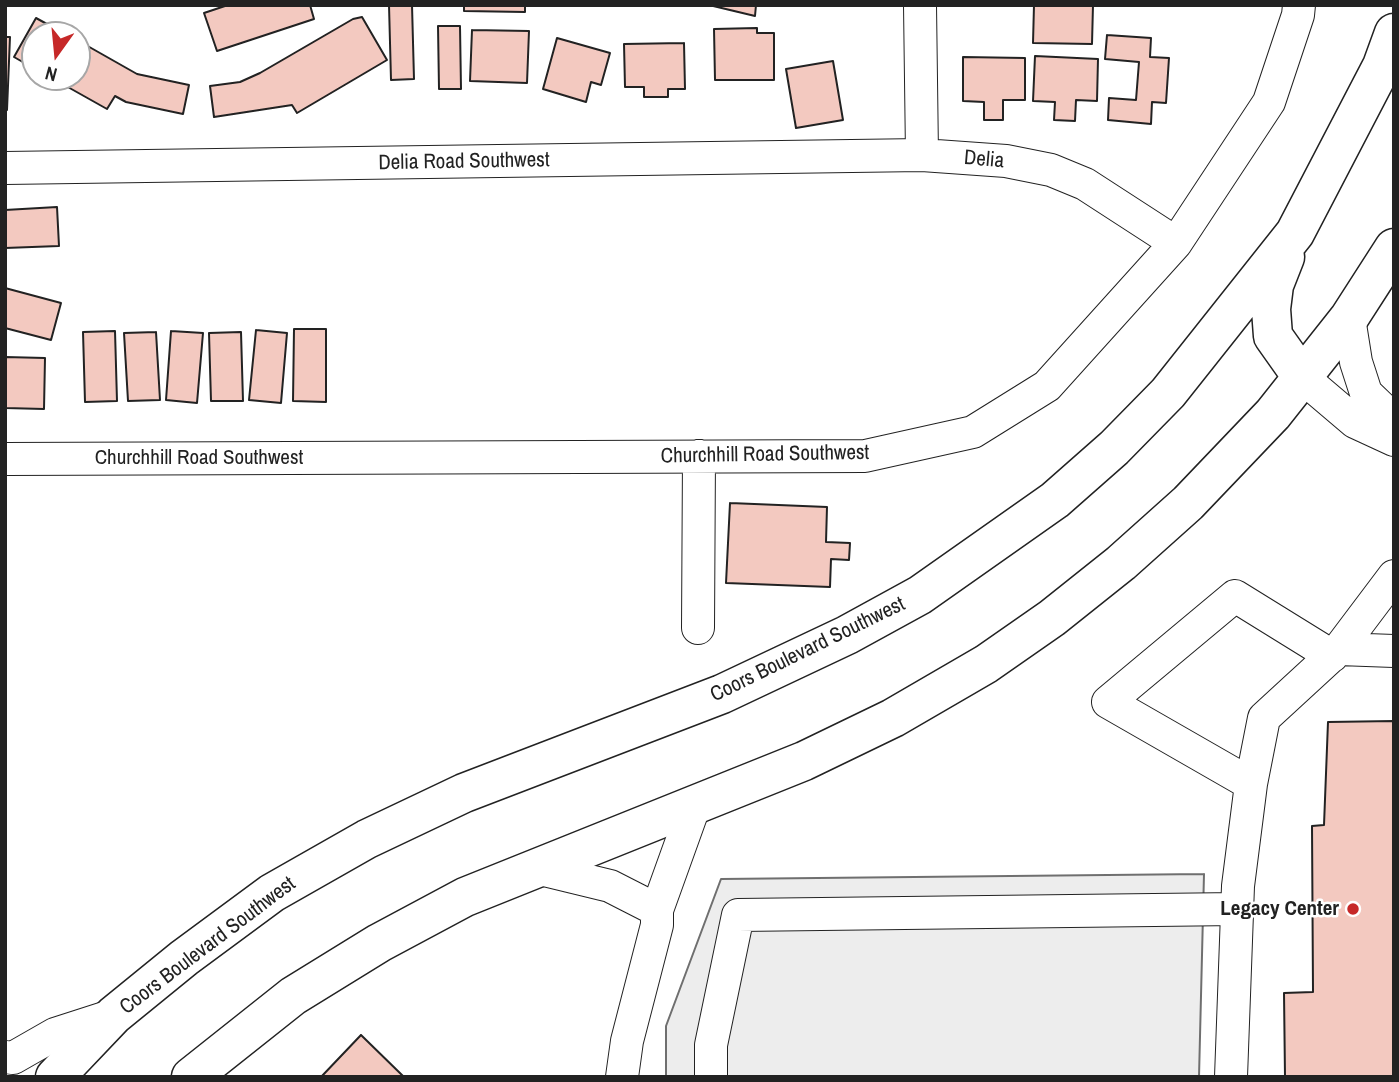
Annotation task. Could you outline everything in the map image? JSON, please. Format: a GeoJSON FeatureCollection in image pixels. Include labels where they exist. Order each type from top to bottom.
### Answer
{"type":"FeatureCollection","features":[{"type":"Feature","properties":{"kind":"main road","name":"Coors Boulevard Southwest"},"geometry":{"type":"LineString","coordinates":[[55,1077],[114,1015],[184,958],[272,893],[367,839],[464,793],[722,694],[847,635],[920,595],[1055,500],[1168,393],[1295,233],[1382,66],[1394,33]]}},
{"type":"Feature","properties":{"kind":"main road"},"geometry":{"type":"LineString","coordinates":[[1295,233],[1274,285],[1271,309],[1273,336],[1302,377]]}},
{"type":"Feature","properties":{"kind":"main road"},"geometry":{"type":"LineString","coordinates":[[191,1077],[293,996],[379,943],[465,897],[804,761],[893,718],[986,664],[1052,618],[1121,563],[1188,503],[1273,414],[1349,318],[1394,247]]}},
{"type":"Feature","properties":{"kind":"street"},"geometry":{"type":"LineString","coordinates":[[920,5],[922,155]]}},
{"type":"Feature","properties":{"kind":"street","name":"Churchhill Road Southwest"},"geometry":{"type":"LineString","coordinates":[[5,459],[865,456],[973,432],[1047,386],[1176,243],[1269,102],[1299,5]]}},
{"type":"Feature","properties":{"kind":"street","name":"Delia Road Southwest"},"geometry":{"type":"LineString","coordinates":[[5,168],[922,155]]}},
{"type":"Feature","properties":{"kind":"street","name":"Delia"},"geometry":{"type":"LineString","coordinates":[[922,155],[1006,161],[1051,170],[1085,184],[1176,243]]}},
{"type":"Feature","properties":{"kind":"street"},"geometry":{"type":"LineString","coordinates":[[1349,318],[1356,362],[1366,393],[1394,420]]}},
{"type":"Feature","properties":{"kind":"street"},"geometry":{"type":"LineString","coordinates":[[1302,377],[1355,422],[1394,440]]}},
{"type":"Feature","properties":{"kind":"street"},"geometry":{"type":"LineString","coordinates":[[698,628],[699,456]]}},
{"type":"Feature","properties":{"kind":"street"},"geometry":{"type":"LineString","coordinates":[[1231,1077],[1237,909],[1251,784],[1264,719],[1335,652],[1390,586]]}},
{"type":"Feature","properties":{"kind":"street"},"geometry":{"type":"LineString","coordinates":[[1251,784],[1108,702],[1235,596],[1335,652],[1394,651]]}},
{"type":"Feature","properties":{"kind":"street"},"geometry":{"type":"LineString","coordinates":[[622,1077],[627,1041],[657,925],[657,910],[694,807]]}},
{"type":"Feature","properties":{"kind":"street"},"geometry":{"type":"LineString","coordinates":[[536,868],[610,886],[657,910]]}},
{"type":"Feature","properties":{"kind":"street"},"geometry":{"type":"LineString","coordinates":[[711,1077],[711,1045],[738,915],[1237,909]]}},
{"type":"Feature","properties":{"kind":"street"},"geometry":{"type":"LineString","coordinates":[[5,1058],[13,1058],[55,1034],[114,1015]]}},
{"type":"Feature","properties":{"kind":"shaded area"},"geometry":{"type":"Polygon","coordinates":[[[1204,874],[1199,1077],[666,1077],[666,1026],[721,879],[1204,874]]]}},
{"type":"Feature","properties":{"kind":"building"},"geometry":{"type":"Polygon","coordinates":[[[228,5],[310,5],[314,19],[217,51],[204,13],[228,5]]]}},
{"type":"Feature","properties":{"kind":"building"},"geometry":{"type":"Polygon","coordinates":[[[389,5],[412,5],[414,79],[391,80],[389,5]]]}},
{"type":"Feature","properties":{"kind":"building"},"geometry":{"type":"Polygon","coordinates":[[[464,5],[525,5],[525,12],[464,11],[464,5]]]}},
{"type":"Feature","properties":{"kind":"building"},"geometry":{"type":"Polygon","coordinates":[[[709,5],[756,5],[755,16],[709,5]]]}},
{"type":"Feature","properties":{"kind":"building"},"geometry":{"type":"Polygon","coordinates":[[[1034,5],[1093,5],[1092,44],[1033,43],[1034,5]]]}},
{"type":"Feature","properties":{"kind":"building"},"geometry":{"type":"Polygon","coordinates":[[[362,17],[387,60],[297,113],[292,105],[214,117],[210,86],[240,82],[260,73],[353,19],[362,17]]]}},
{"type":"Feature","properties":{"kind":"building"},"geometry":{"type":"Polygon","coordinates":[[[438,26],[460,26],[461,89],[439,89],[438,26]]]}},
{"type":"Feature","properties":{"kind":"building"},"geometry":{"type":"Polygon","coordinates":[[[757,28],[757,33],[774,33],[774,80],[715,80],[714,29],[757,28]]]}},
{"type":"Feature","properties":{"kind":"building"},"geometry":{"type":"Polygon","coordinates":[[[472,30],[529,31],[527,83],[470,81],[472,30]]]}},
{"type":"Feature","properties":{"kind":"building"},"geometry":{"type":"Polygon","coordinates":[[[1107,35],[1151,38],[1150,57],[1169,58],[1166,103],[1152,102],[1151,124],[1108,120],[1109,98],[1136,100],[1139,62],[1105,59],[1107,35]]]}},
{"type":"Feature","properties":{"kind":"building"},"geometry":{"type":"Polygon","coordinates":[[[5,37],[10,37],[7,110],[5,109],[5,37]]]}},
{"type":"Feature","properties":{"kind":"building"},"geometry":{"type":"Polygon","coordinates":[[[557,38],[610,53],[601,85],[591,82],[586,102],[543,89],[557,38]]]}},
{"type":"Feature","properties":{"kind":"building"},"geometry":{"type":"Polygon","coordinates":[[[684,43],[685,89],[668,89],[668,97],[644,97],[644,87],[625,87],[624,44],[684,43]]]}},
{"type":"Feature","properties":{"kind":"building"},"geometry":{"type":"Polygon","coordinates":[[[21,45],[21,61],[14,57],[21,45]]]}},
{"type":"Feature","properties":{"kind":"building"},"geometry":{"type":"Polygon","coordinates":[[[91,48],[137,74],[189,85],[183,114],[126,102],[115,96],[107,109],[75,91],[91,91],[91,48]]]}},
{"type":"Feature","properties":{"kind":"building"},"geometry":{"type":"Polygon","coordinates":[[[1035,56],[1098,59],[1097,101],[1076,100],[1075,121],[1054,120],[1055,102],[1033,101],[1035,56]]]}},
{"type":"Feature","properties":{"kind":"building"},"geometry":{"type":"Polygon","coordinates":[[[963,57],[1025,58],[1025,100],[1003,100],[1003,120],[984,120],[984,102],[963,101],[963,57]]]}},
{"type":"Feature","properties":{"kind":"building"},"geometry":{"type":"Polygon","coordinates":[[[833,61],[843,120],[796,128],[786,69],[833,61]]]}},
{"type":"Feature","properties":{"kind":"building"},"geometry":{"type":"Polygon","coordinates":[[[57,207],[59,246],[5,248],[5,210],[57,207]]]}},
{"type":"Feature","properties":{"kind":"building"},"geometry":{"type":"Polygon","coordinates":[[[5,288],[61,303],[51,340],[5,328],[5,288]]]}},
{"type":"Feature","properties":{"kind":"building"},"geometry":{"type":"Polygon","coordinates":[[[294,329],[326,329],[326,402],[293,401],[294,329]]]}},
{"type":"Feature","properties":{"kind":"building"},"geometry":{"type":"Polygon","coordinates":[[[256,330],[287,333],[281,403],[249,400],[256,330]]]}},
{"type":"Feature","properties":{"kind":"building"},"geometry":{"type":"Polygon","coordinates":[[[115,331],[117,401],[85,402],[83,332],[115,331]]]}},
{"type":"Feature","properties":{"kind":"building"},"geometry":{"type":"Polygon","coordinates":[[[171,331],[203,333],[197,403],[166,400],[171,331]]]}},
{"type":"Feature","properties":{"kind":"building"},"geometry":{"type":"Polygon","coordinates":[[[156,332],[160,400],[128,401],[124,333],[156,332]]]}},
{"type":"Feature","properties":{"kind":"building"},"geometry":{"type":"Polygon","coordinates":[[[241,332],[243,401],[211,401],[209,333],[241,332]]]}},
{"type":"Feature","properties":{"kind":"building"},"geometry":{"type":"Polygon","coordinates":[[[5,357],[45,358],[44,409],[5,408],[5,357]]]}},
{"type":"Feature","properties":{"kind":"building"},"geometry":{"type":"Polygon","coordinates":[[[730,503],[827,507],[826,542],[850,543],[849,560],[831,559],[830,587],[726,583],[730,503]]]}},
{"type":"Feature","properties":{"kind":"building","name":"Legacy Center"},"geometry":{"type":"Polygon","coordinates":[[[1394,721],[1394,1077],[1285,1077],[1284,993],[1313,992],[1312,826],[1324,825],[1328,722],[1394,721]]]}},
{"type":"Feature","properties":{"kind":"building"},"geometry":{"type":"Polygon","coordinates":[[[361,1035],[404,1077],[321,1077],[361,1035]]]}},
{"type":"Feature","properties":{"kind":"place","name":"Legacy Center"},"geometry":{"type":"Point","coordinates":[1353,909]}}]}
